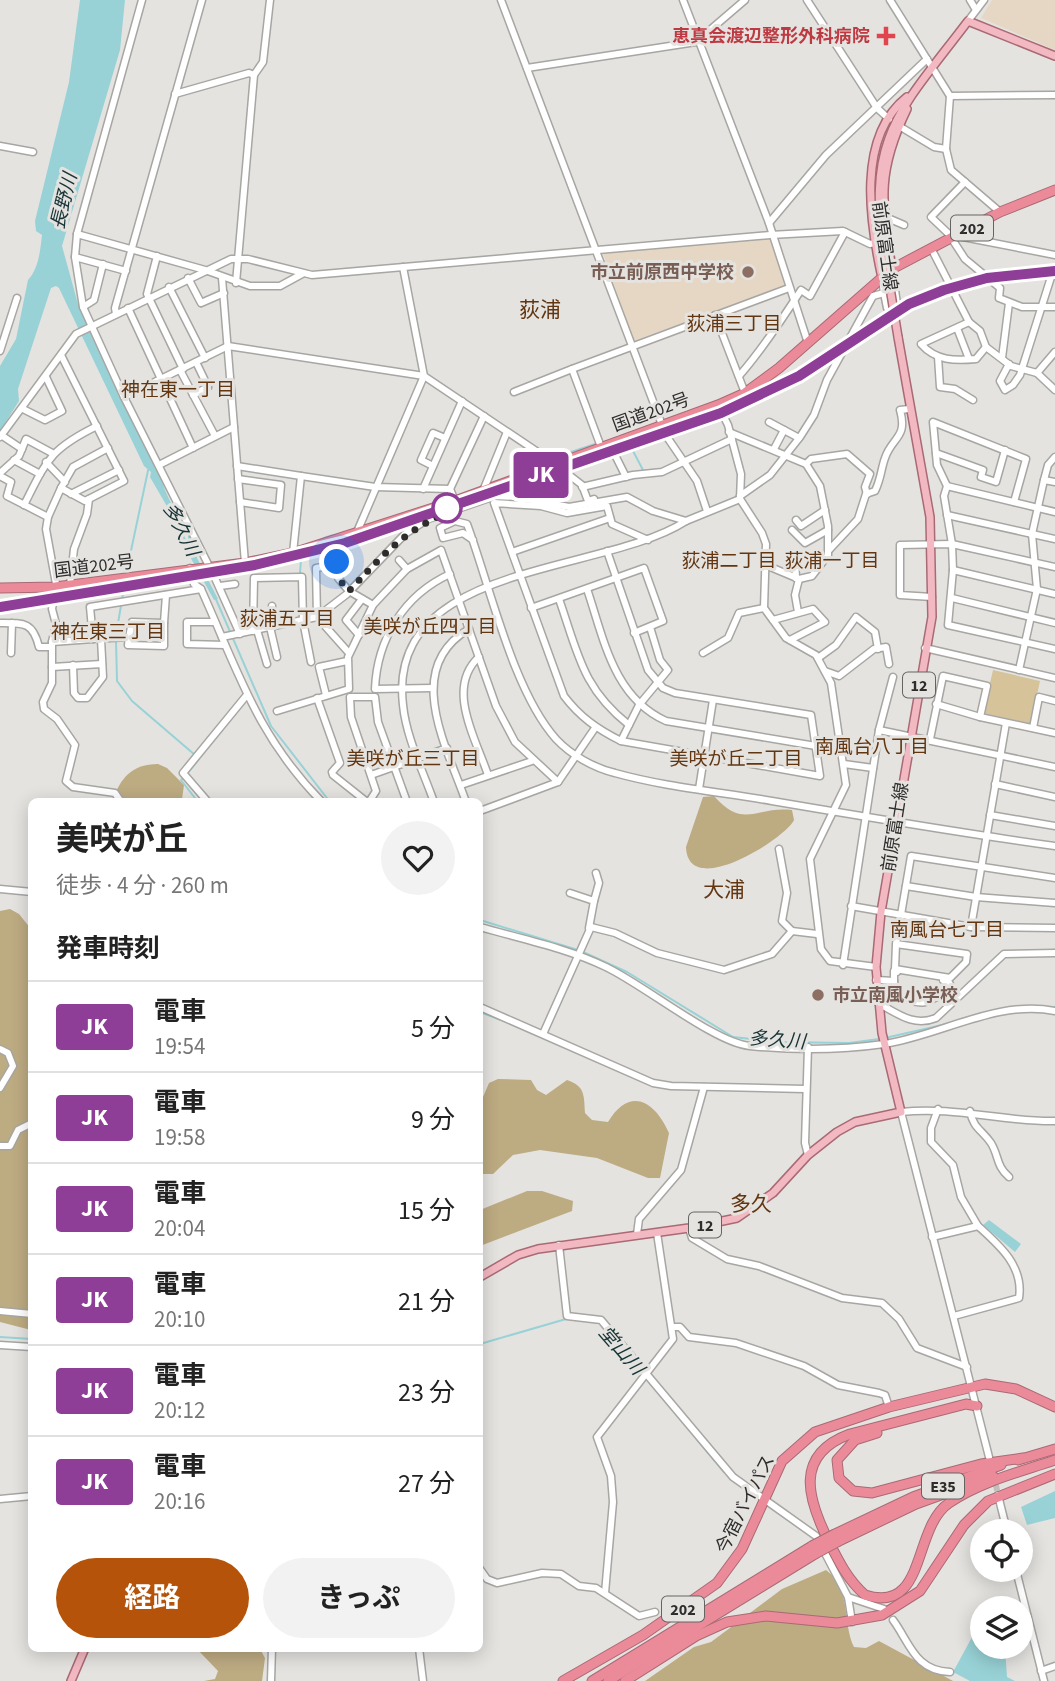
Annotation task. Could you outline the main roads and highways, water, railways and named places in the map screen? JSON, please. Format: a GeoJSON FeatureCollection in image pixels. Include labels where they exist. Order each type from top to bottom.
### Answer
{"type":"FeatureCollection","features":[{"type":"Feature","properties":{"kind":"highway","name":"国道202号"},"geometry":{"type":"LineString","coordinates":[[0,588],[55,587],[244,563],[293,553],[484,491],[718,405],[745,393],[892,270],[1000,212],[1055,190]]}},
{"type":"Feature","properties":{"kind":"highway","name":"今宿バイパス"},"geometry":{"type":"LineString","coordinates":[[563,1681],[643,1635],[717,1583],[742,1549],[782,1461],[807,1437],[832,1424],[889,1406],[971,1387],[1001,1385],[1055,1407]]}},
{"type":"Feature","properties":{"kind":"highway"},"geometry":{"type":"LineString","coordinates":[[1023,1458],[981,1464],[872,1493],[853,1491],[839,1478],[837,1460],[855,1440],[976,1406],[966,1404],[850,1434],[833,1443],[816,1461],[810,1479],[812,1510],[847,1577],[865,1595],[891,1597],[905,1588],[918,1563],[928,1529],[948,1503],[1055,1458]]}},
{"type":"Feature","properties":{"kind":"highway","name":"E35"},"geometry":{"type":"LineString","coordinates":[[592,1681],[813,1550],[913,1497],[1055,1449]]}},
{"type":"Feature","properties":{"kind":"highway","name":"E35"},"geometry":{"type":"LineString","coordinates":[[837,1537],[916,1504],[1055,1458]]}},
{"type":"Feature","properties":{"kind":"highway","name":"202"},"geometry":{"type":"LineString","coordinates":[[625,1681],[696,1636],[727,1622],[766,1616],[852,1622],[882,1615],[920,1591],[964,1525],[998,1495],[1055,1474]]}},
{"type":"Feature","properties":{"kind":"highway","name":"E35"},"geometry":{"type":"LineString","coordinates":[[608,1681],[813,1550]]}},
{"type":"Feature","properties":{"kind":"main road","name":"前原富士線"},"geometry":{"type":"LineString","coordinates":[[483,1274],[519,1255],[559,1245],[657,1233],[737,1218],[752,1210],[831,1136],[855,1122],[901,1112],[882,1033],[876,967],[881,912],[932,597],[931,545],[919,449],[909,409],[877,200],[880,163],[892,127],[932,67],[968,22],[1055,56]]}},
{"type":"Feature","properties":{"kind":"main road"},"geometry":{"type":"LineString","coordinates":[[882,278],[870,205],[871,178],[889,119],[897,105],[914,92]]}},
{"type":"Feature","properties":{"kind":"main road"},"geometry":{"type":"LineString","coordinates":[[892,270],[883,216],[884,169],[914,92]]}},
{"type":"Feature","properties":{"kind":"main road"},"geometry":{"type":"LineString","coordinates":[[71,1681],[83,1652]]}},
{"type":"Feature","properties":{"kind":"water","name":"長野川"},"geometry":{"type":"Polygon","coordinates":[[[80,0],[125,0],[120,50],[62,246],[78,304],[162,479],[167,495],[198,551],[197,558],[218,599],[214,600],[188,553],[188,535],[172,515],[150,477],[151,472],[144,466],[56,286],[51,288],[18,389],[19,401],[0,431],[0,366],[16,339],[28,280],[38,259],[42,235],[36,231],[35,221],[69,82],[80,0]]]}},
{"type":"Feature","properties":{"kind":"water"},"geometry":{"type":"Polygon","coordinates":[[[989,1220],[1021,1244],[1015,1252],[983,1225],[989,1220]]]}},
{"type":"Feature","properties":{"kind":"water"},"geometry":{"type":"Polygon","coordinates":[[[1055,1491],[1055,1518],[1033,1524],[1033,1519],[1025,1519],[1021,1507],[1055,1491]]]}},
{"type":"Feature","properties":{"kind":"water"},"geometry":{"type":"Polygon","coordinates":[[[970,1641],[970,1659],[1006,1659],[1007,1677],[1015,1681],[970,1681],[953,1672],[970,1641]]]}},
{"type":"Feature","properties":{"kind":"waterway"},"geometry":{"type":"LineString","coordinates":[[553,458],[595,444]]}},
{"type":"Feature","properties":{"kind":"waterway"},"geometry":{"type":"LineString","coordinates":[[632,449],[644,472]]}},
{"type":"Feature","properties":{"kind":"waterway"},"geometry":{"type":"LineString","coordinates":[[126,574],[149,466]]}},
{"type":"Feature","properties":{"kind":"waterway","name":"多久川"},"geometry":{"type":"LineString","coordinates":[[174,516],[189,549]]}},
{"type":"Feature","properties":{"kind":"waterway"},"geometry":{"type":"LineString","coordinates":[[355,528],[360,516]]}},
{"type":"Feature","properties":{"kind":"waterway"},"geometry":{"type":"LineString","coordinates":[[300,573],[301,560]]}},
{"type":"Feature","properties":{"kind":"waterway"},"geometry":{"type":"LineString","coordinates":[[116,635],[125,582]]}},
{"type":"Feature","properties":{"kind":"waterway","name":"多久川"},"geometry":{"type":"LineString","coordinates":[[215,597],[271,726],[327,798]]}},
{"type":"Feature","properties":{"kind":"waterway"},"geometry":{"type":"LineString","coordinates":[[116,641],[117,681],[132,701],[195,755]]}},
{"type":"Feature","properties":{"kind":"waterway"},"geometry":{"type":"LineString","coordinates":[[187,774],[199,759]]}},
{"type":"Feature","properties":{"kind":"waterway"},"geometry":{"type":"LineString","coordinates":[[183,778],[181,780],[195,798]]}},
{"type":"Feature","properties":{"kind":"waterway","name":"多久川"},"geometry":{"type":"LineString","coordinates":[[483,921],[578,950]]}},
{"type":"Feature","properties":{"kind":"waterway","name":"多久川"},"geometry":{"type":"LineString","coordinates":[[583,952],[627,972],[733,1037],[779,1042],[849,1043],[879,1039]]}},
{"type":"Feature","properties":{"kind":"waterway","name":"多久川"},"geometry":{"type":"LineString","coordinates":[[1025,1006],[1055,1007]]}},
{"type":"Feature","properties":{"kind":"waterway"},"geometry":{"type":"LineString","coordinates":[[483,1013],[511,1024]]}},
{"type":"Feature","properties":{"kind":"waterway","name":"多久川"},"geometry":{"type":"LineString","coordinates":[[885,1038],[951,1023]]}},
{"type":"Feature","properties":{"kind":"waterway","name":"堂山川"},"geometry":{"type":"LineString","coordinates":[[483,1343],[566,1319]]}},
{"type":"Feature","properties":{"kind":"waterway","name":"堂山川"},"geometry":{"type":"LineString","coordinates":[[0,1337],[28,1339]]}},
{"type":"Feature","properties":{"kind":"waterway","name":"堂山川"},"geometry":{"type":"LineString","coordinates":[[696,1438],[724,1472]]}},
{"type":"Feature","properties":{"kind":"tunnel"},"geometry":{"type":"LineString","coordinates":[[994,1476],[998,1495]]}},
{"type":"Feature","properties":{"kind":"railway"},"geometry":{"type":"LineString","coordinates":[[0,607],[255,565],[345,543],[721,413],[799,376],[909,304],[987,278],[1055,271]]}},
{"type":"Feature","properties":{"kind":"train","name":"JK"},"geometry":{"type":"LineString","coordinates":[[0,607],[255,565],[345,543],[721,413],[799,376],[909,304],[944,290],[987,278],[1055,271]]}},
{"type":"Feature","properties":{"kind":"place","name":"恵真会渡辺整形外科病院"},"geometry":{"type":"Point","coordinates":[886,36]}},
{"type":"Feature","properties":{"kind":"place","name":"市立前原西中学校"},"geometry":{"type":"Point","coordinates":[748,272]}},
{"type":"Feature","properties":{"kind":"place","name":"市立南風小学校"},"geometry":{"type":"Point","coordinates":[818,995]}},
{"type":"Feature","properties":{"kind":"district","name":"荻浦"},"geometry":{"type":"Point","coordinates":[540,310]}},
{"type":"Feature","properties":{"kind":"district","name":"荻浦三丁目"},"geometry":{"type":"Point","coordinates":[734,323]}},
{"type":"Feature","properties":{"kind":"district","name":"神在東一丁目"},"geometry":{"type":"Point","coordinates":[178,389]}},
{"type":"Feature","properties":{"kind":"district","name":"荻浦二丁目"},"geometry":{"type":"Point","coordinates":[729,560]}},
{"type":"Feature","properties":{"kind":"district","name":"荻浦一丁目"},"geometry":{"type":"Point","coordinates":[832,560]}},
{"type":"Feature","properties":{"kind":"district","name":"荻浦五丁目"},"geometry":{"type":"Point","coordinates":[287,618]}},
{"type":"Feature","properties":{"kind":"district","name":"美咲が丘四丁目"},"geometry":{"type":"Point","coordinates":[430,626]}},
{"type":"Feature","properties":{"kind":"district","name":"神在東三丁目"},"geometry":{"type":"Point","coordinates":[108,631]}},
{"type":"Feature","properties":{"kind":"district","name":"南風台八丁目"},"geometry":{"type":"Point","coordinates":[872,746]}},
{"type":"Feature","properties":{"kind":"district","name":"美咲が丘三丁目"},"geometry":{"type":"Point","coordinates":[413,758]}},
{"type":"Feature","properties":{"kind":"district","name":"美咲が丘二丁目"},"geometry":{"type":"Point","coordinates":[736,758]}},
{"type":"Feature","properties":{"kind":"district","name":"大浦"},"geometry":{"type":"Point","coordinates":[724,890]}},
{"type":"Feature","properties":{"kind":"district","name":"南風台七丁目"},"geometry":{"type":"Point","coordinates":[947,929]}},
{"type":"Feature","properties":{"kind":"district","name":"多久"},"geometry":{"type":"Point","coordinates":[751,1204]}}]}
